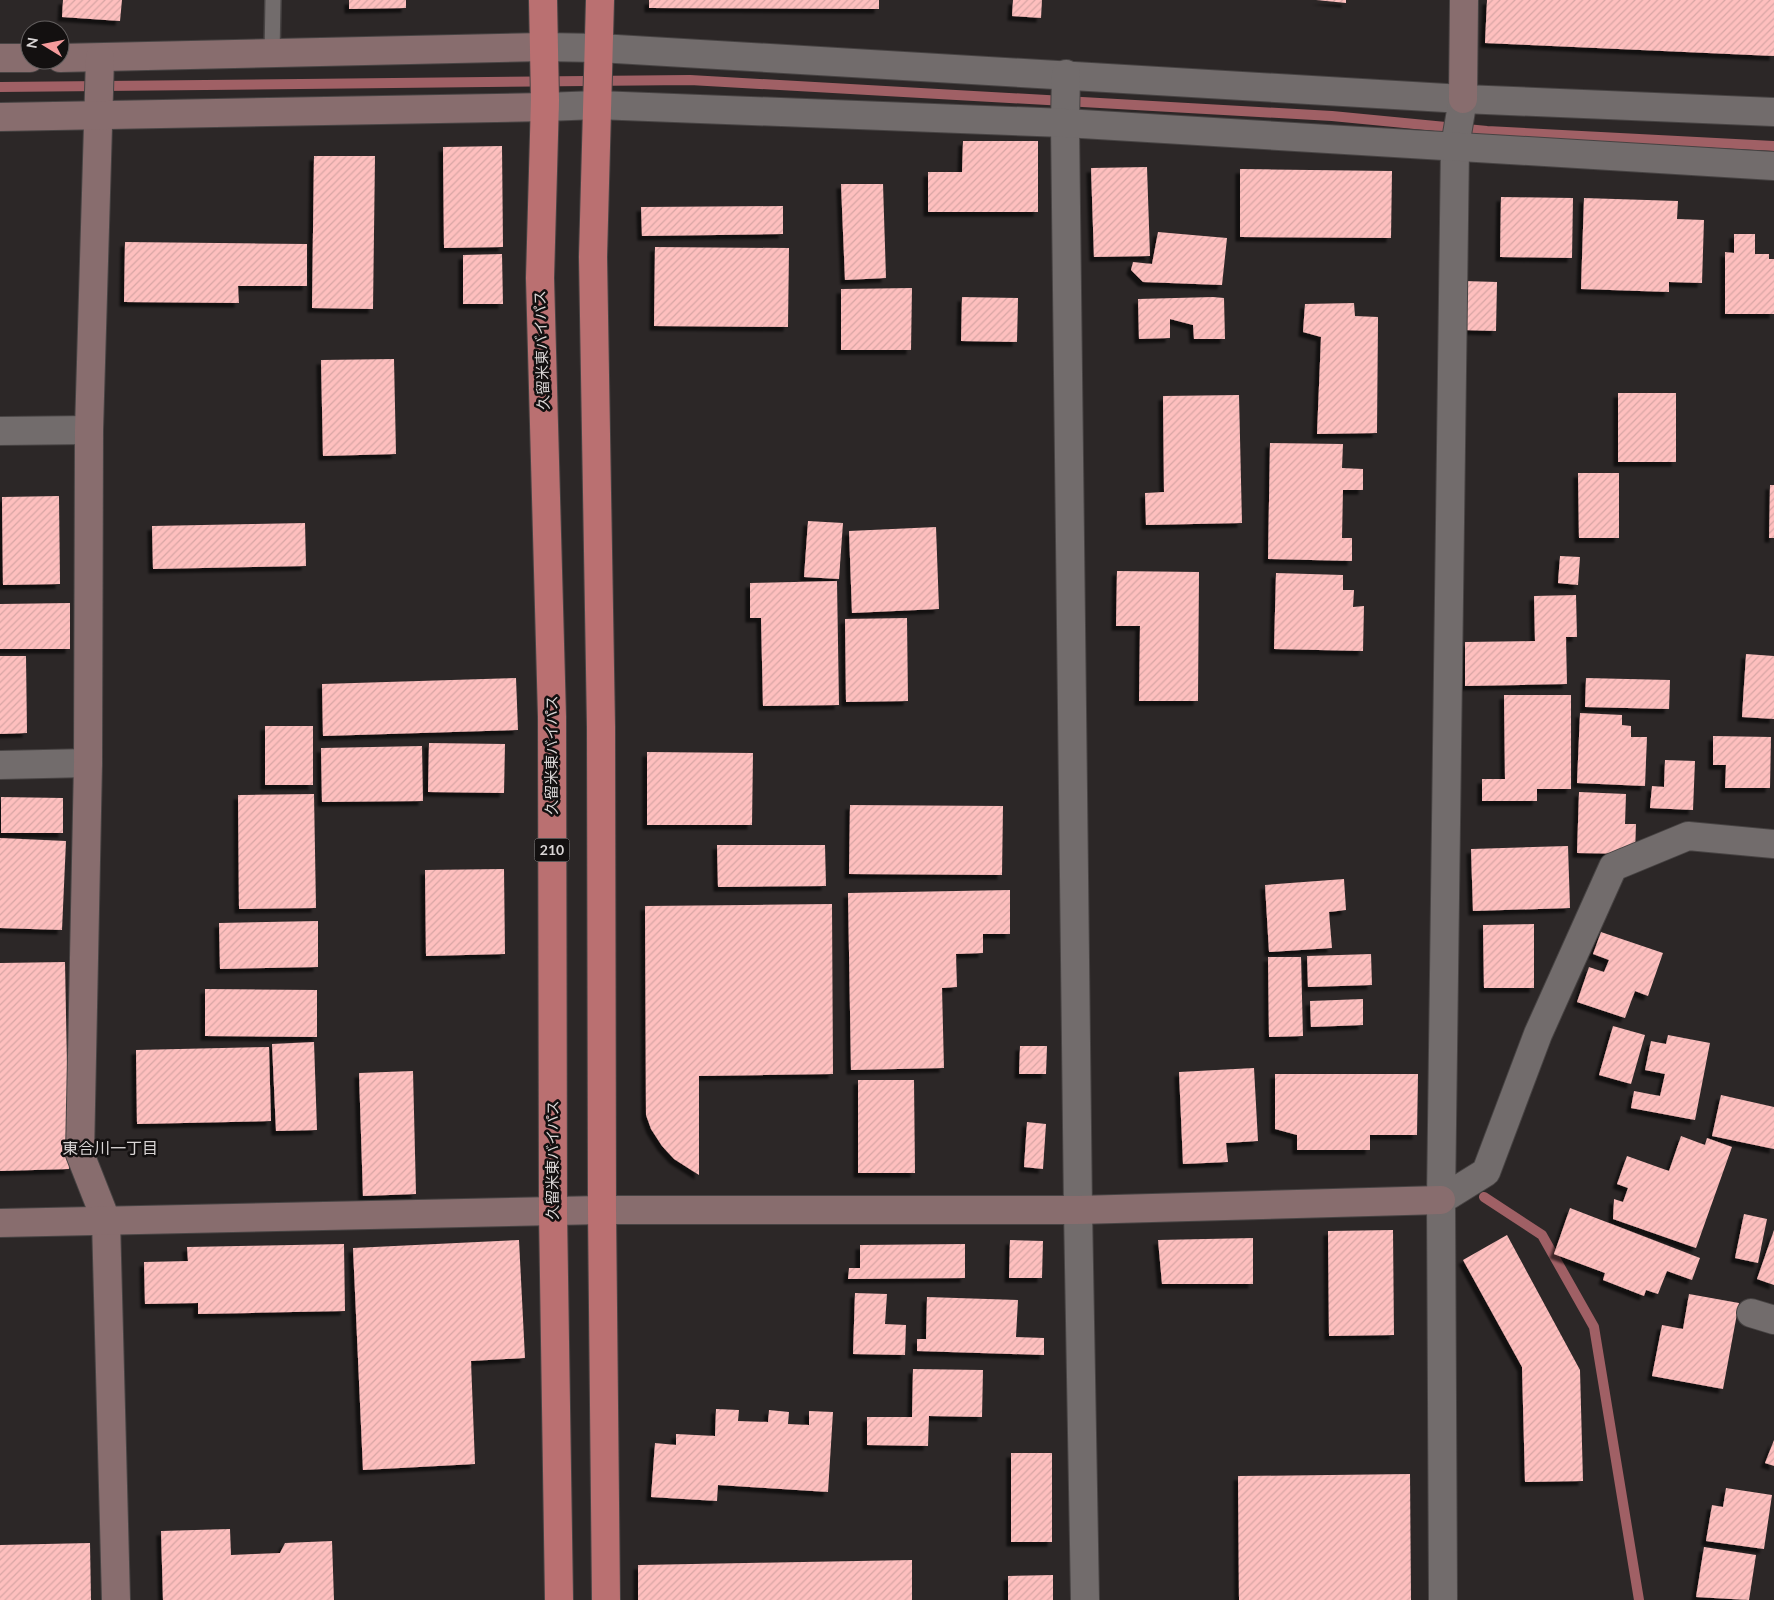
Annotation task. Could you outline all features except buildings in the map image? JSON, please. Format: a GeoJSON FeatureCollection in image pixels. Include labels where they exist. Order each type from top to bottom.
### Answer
{"type":"FeatureCollection","features":[{"type":"Feature","properties":{"kind":"highway","name":"久留米東バイパス"},"geometry":{"type":"LineString","coordinates":[[543,0],[545,104],[540,278],[552,717],[553,1212],[559,1600]]}},
{"type":"Feature","properties":{"kind":"highway"},"geometry":{"type":"LineString","coordinates":[[600,0],[593,257],[601,727],[602,1210],[606,1600]]}},
{"type":"Feature","properties":{"kind":"street"},"geometry":{"type":"LineString","coordinates":[[1443,1600],[1441,1200],[1455,146],[1463,99],[1464,0]]}},
{"type":"Feature","properties":{"kind":"street"},"geometry":{"type":"LineString","coordinates":[[70,58],[272,54],[599,53],[1066,74],[1463,99],[1774,112]]}},
{"type":"Feature","properties":{"kind":"street"},"geometry":{"type":"LineString","coordinates":[[0,58],[20,58]]}},
{"type":"Feature","properties":{"kind":"street"},"geometry":{"type":"LineString","coordinates":[[100,58],[89,430],[88,763],[80,1154],[106,1220],[116,1600]]}},
{"type":"Feature","properties":{"kind":"street"},"geometry":{"type":"LineString","coordinates":[[1066,74],[1065,123],[1078,1210],[1085,1600]]}},
{"type":"Feature","properties":{"kind":"street"},"geometry":{"type":"LineString","coordinates":[[0,117],[597,104],[1065,123],[1774,166]]}},
{"type":"Feature","properties":{"kind":"street"},"geometry":{"type":"LineString","coordinates":[[0,430],[89,430]]}},
{"type":"Feature","properties":{"kind":"street"},"geometry":{"type":"LineString","coordinates":[[0,765],[88,763]]}},
{"type":"Feature","properties":{"kind":"street"},"geometry":{"type":"LineString","coordinates":[[0,1223],[602,1210],[1078,1210],[1441,1200],[1486,1172],[1538,1034],[1613,868],[1688,836],[1774,844]]}},
{"type":"Feature","properties":{"kind":"lane"},"geometry":{"type":"LineString","coordinates":[[272,54],[273,0]]}},
{"type":"Feature","properties":{"kind":"waterway"},"geometry":{"type":"LineString","coordinates":[[0,87],[690,80],[1332,116],[1487,131],[1774,146]]}},
{"type":"Feature","properties":{"kind":"waterway"},"geometry":{"type":"LineString","coordinates":[[1484,1197],[1542,1235],[1594,1327],[1639,1600]]}},
{"type":"Feature","properties":{"kind":"district","name":"東合川一丁目"},"geometry":{"type":"Point","coordinates":[110,1148]}}]}
